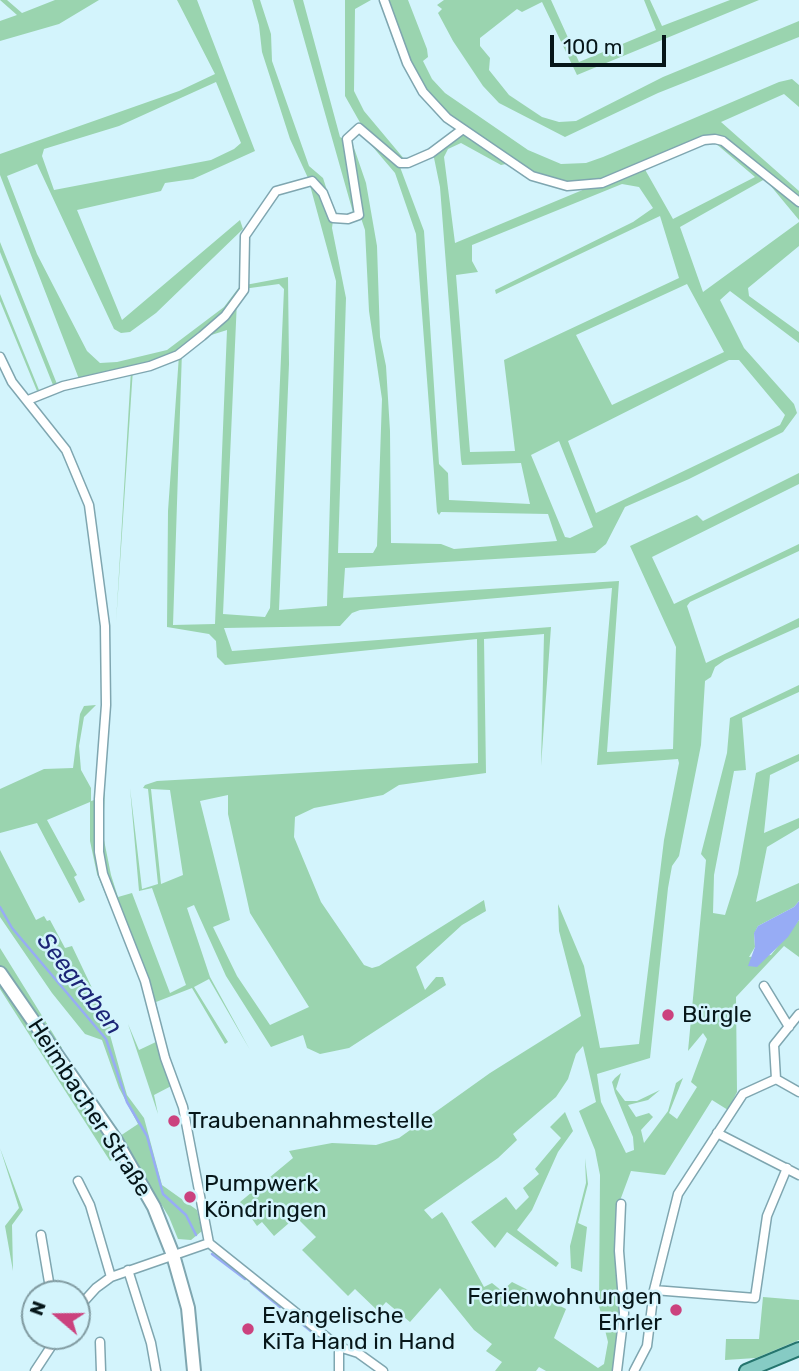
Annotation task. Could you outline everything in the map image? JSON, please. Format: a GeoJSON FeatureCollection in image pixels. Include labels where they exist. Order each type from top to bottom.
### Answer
{"type":"FeatureCollection","features":[{"type":"Feature","properties":{"kind":"main road"},"geometry":{"type":"LineString","coordinates":[[746,1371],[799,1349]]}},
{"type":"Feature","properties":{"kind":"street"},"geometry":{"type":"LineString","coordinates":[[384,0],[407,63],[423,92],[447,118],[532,176],[567,186],[602,183],[697,142],[715,139],[723,141],[799,202]]}},
{"type":"Feature","properties":{"kind":"street"},"geometry":{"type":"LineString","coordinates":[[28,400],[63,386],[150,366],[178,355],[202,337],[225,316],[244,290],[245,236],[276,191],[312,181],[323,194],[333,218],[348,219],[359,215],[347,139],[359,128],[400,163],[408,163],[431,153],[463,129]]}},
{"type":"Feature","properties":{"kind":"street"},"geometry":{"type":"LineString","coordinates":[[0,357],[12,382],[66,450],[89,505],[105,626],[106,705],[99,799],[99,852],[103,874],[145,981],[188,1130],[209,1243],[339,1347],[358,1353],[383,1371]]}},
{"type":"Feature","properties":{"kind":"street","name":"Heimbacher Straße"},"geometry":{"type":"LineString","coordinates":[[0,973],[133,1168],[160,1220],[188,1308],[194,1371]]}},
{"type":"Feature","properties":{"kind":"street"},"geometry":{"type":"LineString","coordinates":[[764,986],[789,1027]]}},
{"type":"Feature","properties":{"kind":"street"},"geometry":{"type":"LineString","coordinates":[[776,1079],[774,1045],[799,1014]]}},
{"type":"Feature","properties":{"kind":"street"},"geometry":{"type":"LineString","coordinates":[[776,1079],[799,1092]]}},
{"type":"Feature","properties":{"kind":"street"},"geometry":{"type":"LineString","coordinates":[[634,1371],[647,1346],[654,1290],[678,1194],[743,1094],[776,1079]]}},
{"type":"Feature","properties":{"kind":"street"},"geometry":{"type":"LineString","coordinates":[[717,1133],[799,1175]]}},
{"type":"Feature","properties":{"kind":"street"},"geometry":{"type":"LineString","coordinates":[[654,1290],[755,1298],[767,1216],[787,1168]]}},
{"type":"Feature","properties":{"kind":"street"},"geometry":{"type":"LineString","coordinates":[[78,1181],[97,1226],[111,1277]]}},
{"type":"Feature","properties":{"kind":"street"},"geometry":{"type":"LineString","coordinates":[[617,1371],[624,1313],[619,1251],[621,1204]]}},
{"type":"Feature","properties":{"kind":"street"},"geometry":{"type":"LineString","coordinates":[[41,1235],[49,1280]]}},
{"type":"Feature","properties":{"kind":"street"},"geometry":{"type":"LineString","coordinates":[[91,1294],[111,1277],[209,1243]]}},
{"type":"Feature","properties":{"kind":"street"},"geometry":{"type":"LineString","coordinates":[[128,1270],[152,1343],[156,1371]]}},
{"type":"Feature","properties":{"kind":"street"},"geometry":{"type":"LineString","coordinates":[[100,1342],[101,1371]]}},
{"type":"Feature","properties":{"kind":"street"},"geometry":{"type":"LineString","coordinates":[[339,1347],[339,1371]]}},
{"type":"Feature","properties":{"kind":"street"},"geometry":{"type":"LineString","coordinates":[[35,1371],[49,1350]]}},
{"type":"Feature","properties":{"kind":"green space"},"geometry":{"type":"Polygon","coordinates":[[[0,0],[7,0],[22,13],[55,0],[99,0],[59,24],[0,41],[0,21],[17,15],[0,0]]]}},
{"type":"Feature","properties":{"kind":"green space"},"geometry":{"type":"Polygon","coordinates":[[[177,0],[197,0],[255,151],[193,179],[165,183],[161,191],[77,210],[122,320],[240,220],[243,229],[156,313],[130,332],[121,333],[114,329],[37,164],[7,176],[37,254],[87,351],[100,363],[117,362],[167,350],[224,307],[240,286],[288,277],[289,364],[279,610],[327,606],[336,281],[308,178],[290,139],[262,52],[259,25],[252,0],[260,0],[271,34],[272,61],[309,166],[323,178],[334,212],[332,228],[346,298],[338,553],[373,553],[377,546],[382,399],[369,311],[365,230],[360,215],[354,216],[293,0],[303,0],[340,137],[353,145],[366,183],[377,246],[380,337],[386,366],[390,431],[391,543],[441,544],[454,549],[557,541],[548,514],[441,512],[439,515],[437,512],[416,234],[395,173],[361,133],[362,126],[345,96],[345,0],[371,0],[355,9],[354,91],[364,111],[405,160],[400,167],[424,231],[439,464],[448,473],[449,500],[530,504],[521,463],[462,465],[440,187],[433,153],[464,129],[423,91],[407,63],[385,0],[408,0],[427,49],[428,57],[423,61],[432,79],[445,93],[528,150],[561,164],[586,163],[603,157],[779,82],[792,79],[799,85],[799,107],[784,94],[721,122],[799,191],[799,220],[765,179],[680,227],[703,292],[799,222],[799,246],[748,288],[749,296],[799,332],[799,343],[730,291],[720,300],[744,348],[794,404],[797,413],[783,432],[689,479],[625,507],[606,544],[595,553],[345,568],[343,598],[619,581],[607,752],[673,749],[676,647],[630,546],[697,515],[703,521],[799,473],[799,484],[652,557],[674,604],[799,544],[799,551],[690,602],[687,606],[706,663],[799,618],[799,627],[725,660],[715,667],[711,677],[705,681],[701,745],[679,856],[672,866],[668,888],[650,1058],[597,1074],[601,1102],[626,1153],[634,1150],[633,1137],[615,1093],[612,1082],[615,1078],[621,1073],[616,1089],[625,1101],[637,1101],[660,1090],[648,1100],[628,1105],[636,1117],[649,1113],[653,1117],[641,1130],[644,1143],[668,1111],[676,1083],[683,1078],[669,1113],[677,1119],[697,1087],[691,1082],[707,1039],[703,1033],[688,1051],[706,860],[701,854],[727,753],[730,718],[799,685],[799,692],[742,718],[746,770],[734,771],[714,875],[713,913],[725,915],[738,874],[756,773],[799,754],[799,761],[770,775],[764,833],[799,818],[799,828],[767,847],[756,902],[799,883],[799,901],[794,907],[758,926],[754,934],[755,947],[749,957],[771,955],[799,920],[799,957],[784,946],[736,997],[737,1092],[728,1110],[712,1100],[665,1175],[631,1171],[618,1206],[622,1299],[615,1371],[546,1371],[539,1367],[536,1371],[495,1371],[502,1362],[486,1351],[492,1344],[474,1330],[440,1288],[410,1322],[386,1302],[378,1311],[355,1289],[348,1296],[302,1250],[316,1237],[296,1217],[274,1236],[262,1222],[257,1226],[240,1202],[293,1158],[289,1151],[332,1143],[376,1145],[399,1138],[490,1073],[581,1016],[559,931],[558,904],[584,966],[600,1048],[639,1044],[664,840],[679,763],[678,759],[597,765],[612,588],[360,610],[352,613],[340,626],[224,628],[232,651],[551,627],[541,766],[544,634],[484,639],[486,773],[399,785],[383,795],[314,808],[295,817],[294,837],[321,902],[364,965],[372,968],[379,966],[484,900],[486,911],[462,925],[416,967],[425,990],[436,977],[443,977],[446,985],[349,1048],[320,1054],[307,1048],[303,1035],[271,1047],[226,976],[194,905],[187,908],[210,977],[250,1050],[209,979],[194,987],[228,1042],[225,1044],[192,988],[156,1002],[170,1066],[177,1083],[154,1095],[158,1114],[128,1024],[139,1050],[158,1041],[142,982],[97,874],[90,841],[90,802],[47,820],[77,875],[74,877],[85,900],[79,903],[37,823],[0,833],[0,789],[44,769],[73,768],[80,714],[84,706],[96,705],[84,717],[79,746],[81,770],[91,788],[91,801],[98,799],[100,787],[105,787],[103,835],[111,875],[118,897],[132,893],[170,993],[186,985],[152,888],[139,891],[130,788],[142,889],[158,884],[148,789],[143,788],[145,785],[157,781],[478,763],[477,639],[225,665],[217,657],[216,641],[209,634],[167,627],[168,511],[179,355],[133,369],[116,623],[131,370],[79,379],[0,175],[0,154],[179,91],[215,74],[177,0]],[[216,82],[119,126],[44,149],[42,156],[54,190],[211,160],[241,143],[216,82]],[[704,138],[643,166],[673,219],[755,177],[714,142],[704,138]],[[461,143],[448,149],[444,157],[455,243],[585,189],[583,185],[549,181],[511,163],[501,165],[461,143]],[[622,184],[472,245],[472,261],[478,272],[456,275],[470,452],[515,451],[504,360],[679,278],[660,216],[496,294],[495,290],[633,222],[653,208],[639,187],[622,184]],[[279,284],[243,289],[237,300],[223,614],[265,617],[270,608],[284,289],[279,284]],[[687,284],[576,335],[612,405],[724,352],[687,284]],[[227,330],[205,337],[182,351],[173,625],[215,624],[227,330]],[[729,360],[568,441],[596,513],[780,425],[785,415],[739,360],[729,360]],[[559,441],[531,455],[565,537],[570,538],[593,527],[559,441]],[[151,789],[161,884],[183,875],[170,790],[151,789]],[[228,795],[200,801],[230,920],[213,927],[237,976],[270,1025],[309,1007],[250,913],[228,814],[228,795]],[[583,1046],[576,1054],[568,1079],[556,1097],[513,1134],[517,1140],[498,1158],[424,1210],[432,1219],[442,1212],[484,1287],[492,1283],[502,1291],[512,1282],[566,1309],[554,1338],[598,1368],[604,1364],[608,1342],[599,1306],[600,1175],[595,1150],[579,1111],[596,1102],[583,1046]]]}},
{"type":"Feature","properties":{"kind":"green space"},"geometry":{"type":"Polygon","coordinates":[[[444,0],[551,0],[579,62],[656,30],[644,0],[650,0],[662,26],[730,0],[759,0],[577,75],[542,2],[522,12],[517,9],[480,38],[480,46],[490,58],[489,70],[509,95],[542,117],[559,122],[576,121],[663,77],[799,21],[799,37],[658,93],[565,137],[499,103],[483,86],[438,13],[442,9],[437,5],[444,0]]]}},
{"type":"Feature","properties":{"kind":"green space"},"geometry":{"type":"Polygon","coordinates":[[[0,242],[57,384],[53,385],[0,252],[0,242]]]}},
{"type":"Feature","properties":{"kind":"green space"},"geometry":{"type":"Polygon","coordinates":[[[0,294],[39,390],[37,391],[0,301],[0,294]]]}},
{"type":"Feature","properties":{"kind":"green space"},"geometry":{"type":"Polygon","coordinates":[[[0,850],[36,920],[44,916],[47,921],[50,920],[65,948],[72,946],[113,1032],[110,1035],[127,1095],[144,1118],[162,1185],[197,1210],[202,1231],[191,1240],[178,1239],[169,1217],[120,1136],[138,1124],[119,1088],[102,1040],[85,1034],[52,993],[0,917],[0,850]]]}},
{"type":"Feature","properties":{"kind":"green space"},"geometry":{"type":"Polygon","coordinates":[[[0,948],[62,1048],[51,1055],[120,1155],[110,1161],[0,989],[0,948]]]}},
{"type":"Feature","properties":{"kind":"green space"},"geometry":{"type":"Polygon","coordinates":[[[565,1112],[573,1131],[558,1152],[532,1210],[517,1230],[559,1263],[556,1267],[507,1232],[495,1248],[471,1222],[506,1197],[516,1210],[529,1197],[523,1188],[539,1174],[535,1169],[561,1138],[550,1127],[565,1112]]]}},
{"type":"Feature","properties":{"kind":"green space"},"geometry":{"type":"Polygon","coordinates":[[[0,1148],[23,1210],[12,1225],[13,1271],[5,1226],[19,1208],[0,1148]]]}},
{"type":"Feature","properties":{"kind":"green space"},"geometry":{"type":"Polygon","coordinates":[[[585,1158],[588,1184],[578,1223],[587,1227],[582,1272],[571,1268],[570,1246],[586,1183],[585,1158]]]}},
{"type":"Feature","properties":{"kind":"green space"},"geometry":{"type":"Polygon","coordinates":[[[763,1297],[799,1300],[799,1340],[756,1358],[725,1360],[726,1339],[759,1339],[763,1297]]]}},
{"type":"Feature","properties":{"kind":"water"},"geometry":{"type":"Polygon","coordinates":[[[799,901],[799,920],[788,937],[757,967],[748,966],[755,947],[754,933],[758,926],[794,907],[799,901]]]}},
{"type":"Feature","properties":{"kind":"waterway","name":"Seegraben"},"geometry":{"type":"LineString","coordinates":[[0,907],[12,928],[106,1039],[127,1102],[147,1136],[163,1194],[186,1215],[196,1235]]}},
{"type":"Feature","properties":{"kind":"waterway","name":"Seegraben"},"geometry":{"type":"LineString","coordinates":[[212,1254],[245,1279]]}},
{"type":"Feature","properties":{"kind":"waterway","name":"Seegraben"},"geometry":{"type":"LineString","coordinates":[[251,1283],[280,1307]]}},
{"type":"Feature","properties":{"kind":"waterway","name":"Seegraben"},"geometry":{"type":"LineString","coordinates":[[286,1311],[333,1349]]}},
{"type":"Feature","properties":{"kind":"place","name":"Bürgle"},"geometry":{"type":"Point","coordinates":[668,1015]}},
{"type":"Feature","properties":{"kind":"place","name":"Traubenannahmestelle"},"geometry":{"type":"Point","coordinates":[174,1121]}},
{"type":"Feature","properties":{"kind":"place","name":"Pumpwerk Köndringen"},"geometry":{"type":"Point","coordinates":[190,1197]}},
{"type":"Feature","properties":{"kind":"place","name":"Ferienwohnungen Ehrler"},"geometry":{"type":"Point","coordinates":[676,1310]}},
{"type":"Feature","properties":{"kind":"place","name":"Evangelische KiTa Hand in Hand"},"geometry":{"type":"Point","coordinates":[248,1329]}}]}
